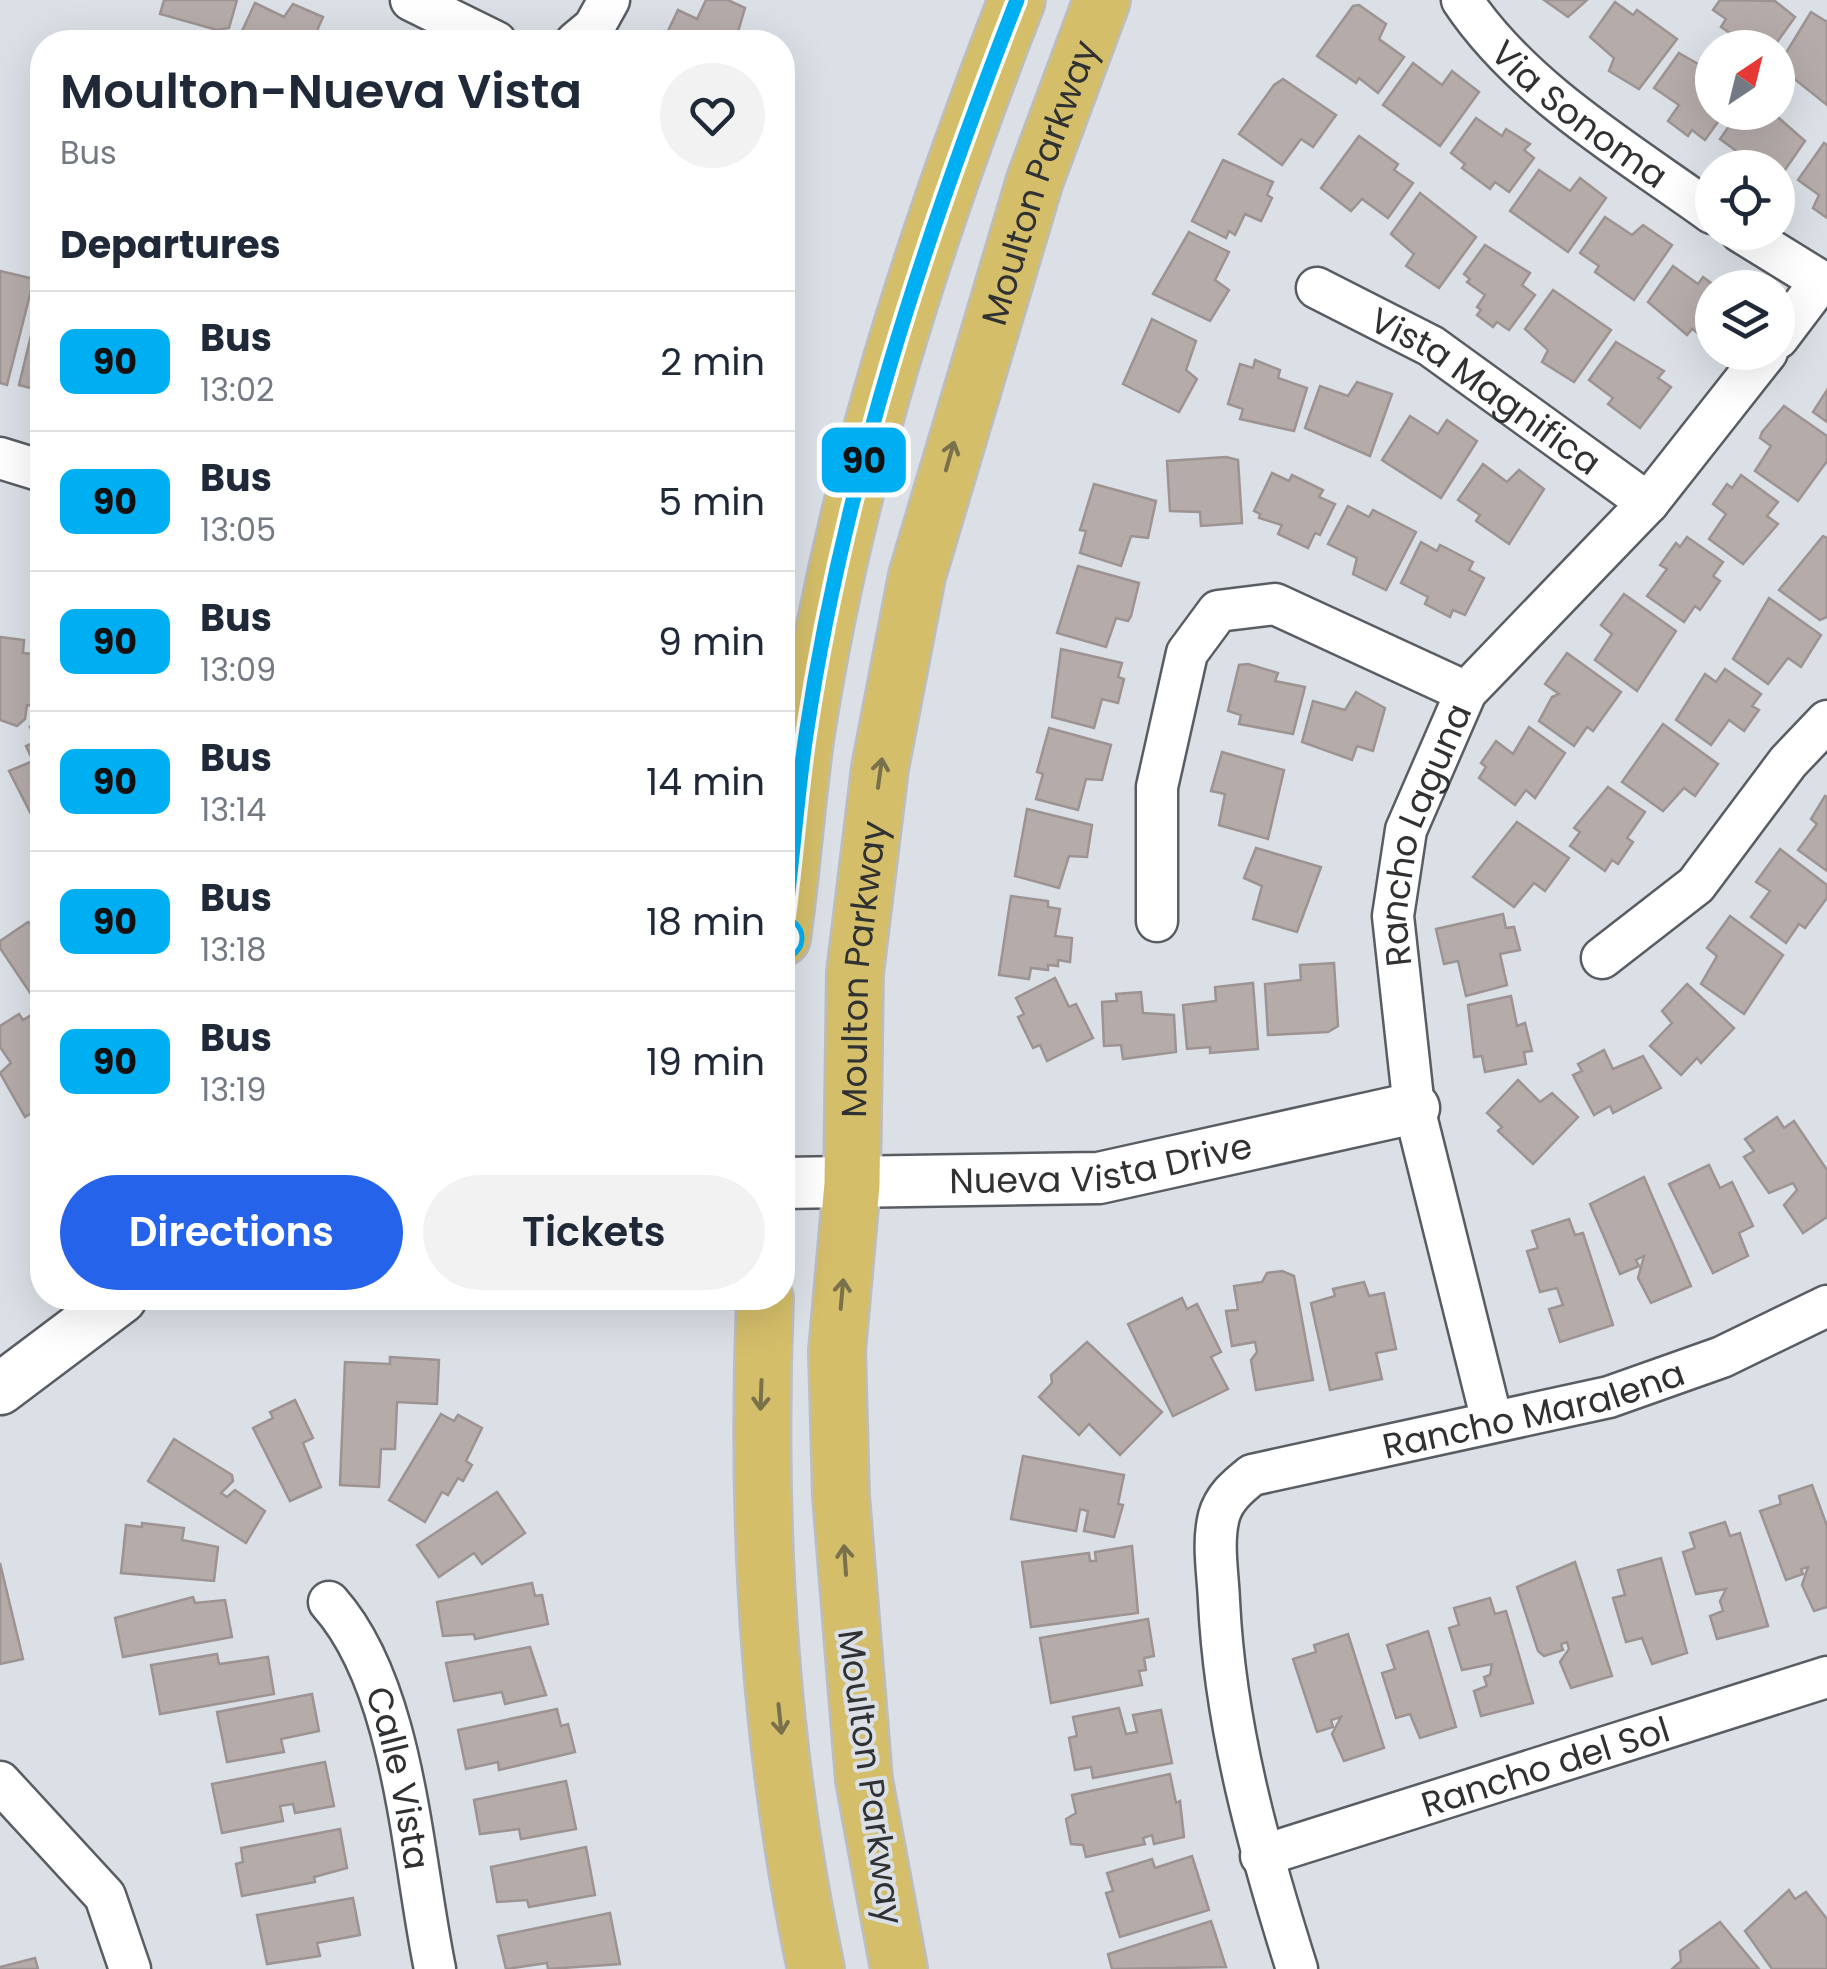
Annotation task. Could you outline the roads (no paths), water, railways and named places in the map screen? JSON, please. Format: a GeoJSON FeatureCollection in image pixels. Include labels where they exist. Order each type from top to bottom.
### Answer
{"type":"FeatureCollection","features":[{"type":"Feature","properties":{"kind":"main road"},"geometry":{"type":"LineString","coordinates":[[795,828],[806,735],[870,430],[956,157],[1017,0]]}},
{"type":"Feature","properties":{"kind":"main road","name":"Moulton Parkway"},"geometry":{"type":"LineString","coordinates":[[899,1969],[864,1780],[842,1514],[837,1351],[852,1184],[855,973],[880,768],[917,576],[1035,180],[1102,0]]}},
{"type":"Feature","properties":{"kind":"main road"},"geometry":{"type":"LineString","coordinates":[[764,1310],[760,1408],[765,1588],[786,1770],[816,1969]]}},
{"type":"Feature","properties":{"kind":"street"},"geometry":{"type":"LineString","coordinates":[[412,0],[472,30]]}},
{"type":"Feature","properties":{"kind":"street"},"geometry":{"type":"LineString","coordinates":[[590,30],[609,0]]}},
{"type":"Feature","properties":{"kind":"street","name":"Via Sonoma"},"geometry":{"type":"LineString","coordinates":[[1462,0],[1487,38],[1594,129],[1695,201]]}},
{"type":"Feature","properties":{"kind":"street"},"geometry":{"type":"LineString","coordinates":[[1771,250],[1824,283],[1795,318]]}},
{"type":"Feature","properties":{"kind":"street","name":"Vista Magnifica"},"geometry":{"type":"LineString","coordinates":[[1317,288],[1431,346],[1648,503]]}},
{"type":"Feature","properties":{"kind":"street","name":"Rancho Laguna"},"geometry":{"type":"LineString","coordinates":[[1492,1422],[1414,1108],[1393,916],[1406,830],[1466,692],[1648,503],[1753,370]]}},
{"type":"Feature","properties":{"kind":"street"},"geometry":{"type":"LineString","coordinates":[[0,458],[30,467]]}},
{"type":"Feature","properties":{"kind":"street"},"geometry":{"type":"LineString","coordinates":[[1157,921],[1156,788],[1186,653],[1218,611],[1275,604],[1466,692]]}},
{"type":"Feature","properties":{"kind":"street"},"geometry":{"type":"LineString","coordinates":[[1602,958],[1696,885],[1788,762],[1827,721]]}},
{"type":"Feature","properties":{"kind":"street","name":"Nueva Vista Drive"},"geometry":{"type":"LineString","coordinates":[[795,1183],[1100,1178],[1414,1108]]}},
{"type":"Feature","properties":{"kind":"street","name":"Rancho Maralena"},"geometry":{"type":"LineString","coordinates":[[1261,1856],[1222,1671],[1216,1541],[1220,1514],[1231,1492],[1252,1475],[1609,1397],[1722,1357],[1827,1306]]}},
{"type":"Feature","properties":{"kind":"street"},"geometry":{"type":"LineString","coordinates":[[1,1388],[105,1310]]}},
{"type":"Feature","properties":{"kind":"street","name":"Calle Vista"},"geometry":{"type":"LineString","coordinates":[[328,1602],[351,1628],[381,1695],[435,1969]]}},
{"type":"Feature","properties":{"kind":"street","name":"Rancho del Sol"},"geometry":{"type":"LineString","coordinates":[[1261,1856],[1827,1677]]}},
{"type":"Feature","properties":{"kind":"street"},"geometry":{"type":"LineString","coordinates":[[0,1782],[104,1896],[130,1969]]}},
{"type":"Feature","properties":{"kind":"street"},"geometry":{"type":"LineString","coordinates":[[1261,1856],[1296,1969]]}}]}
